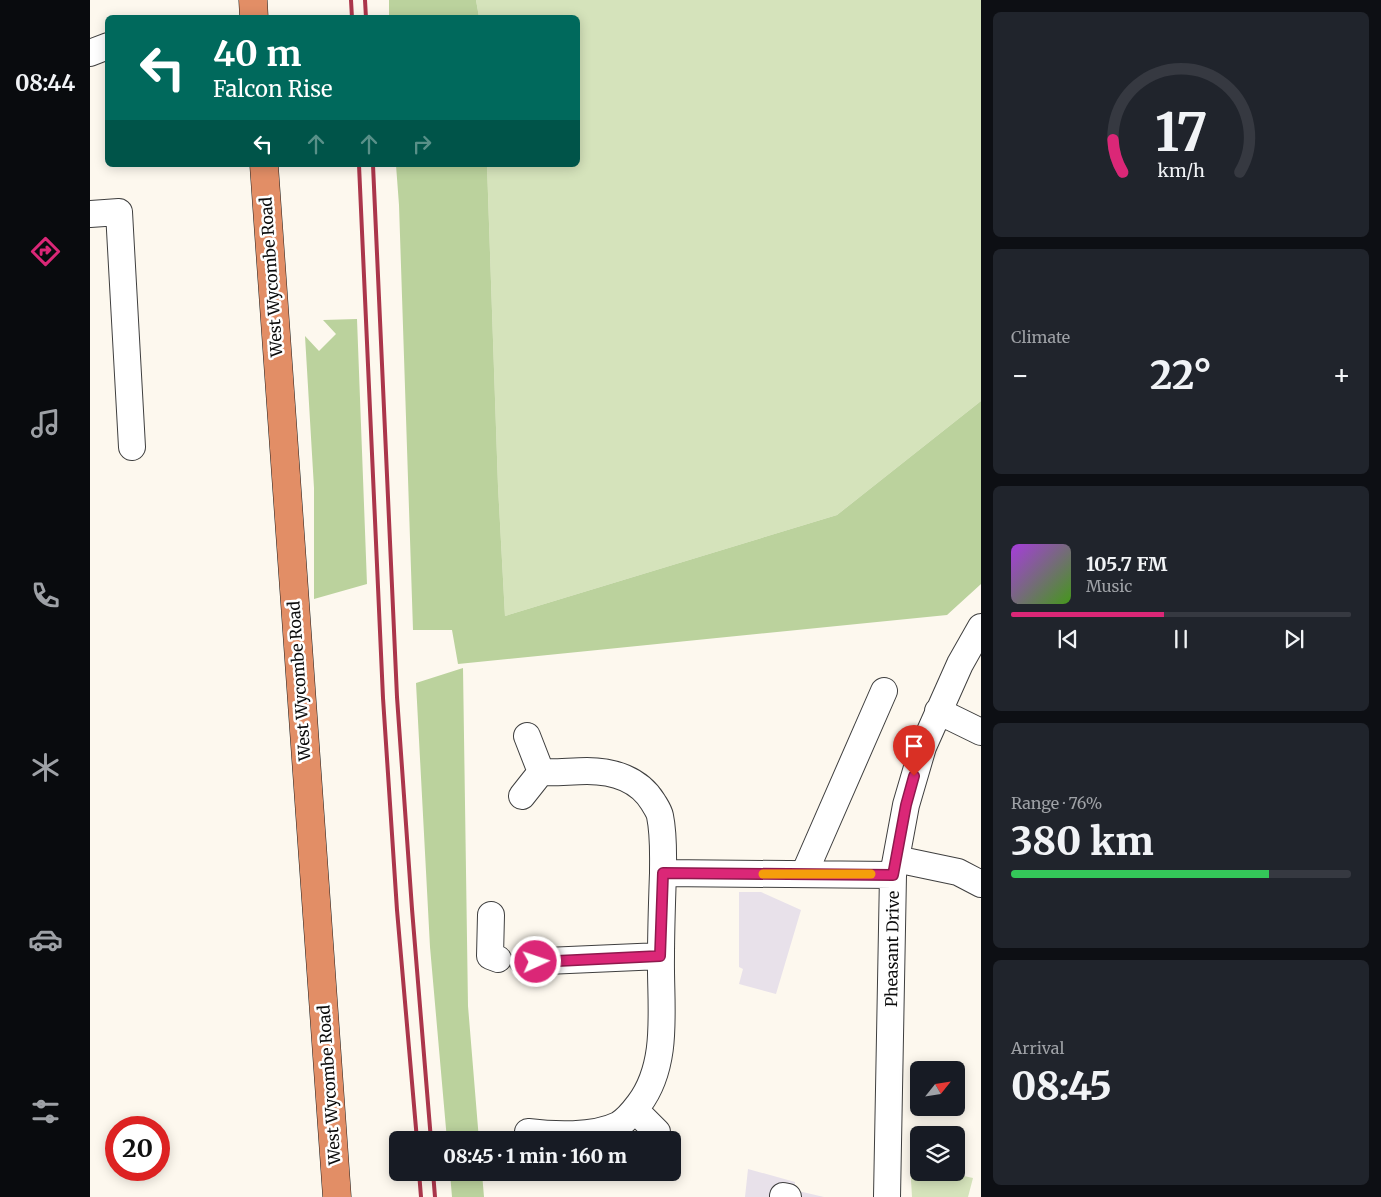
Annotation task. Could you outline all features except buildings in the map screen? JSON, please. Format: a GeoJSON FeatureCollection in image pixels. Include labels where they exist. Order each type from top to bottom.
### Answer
{"type":"FeatureCollection","features":[{"type":"Feature","properties":{"kind":"highway"},"geometry":{"type":"LineString","coordinates":[[253,0],[254,15]]}},
{"type":"Feature","properties":{"kind":"highway","name":"West Wycombe Road"},"geometry":{"type":"LineString","coordinates":[[264,167],[337,1197]]}},
{"type":"Feature","properties":{"kind":"street"},"geometry":{"type":"LineString","coordinates":[[90,53],[105,47]]}},
{"type":"Feature","properties":{"kind":"street"},"geometry":{"type":"LineString","coordinates":[[90,214],[119,212],[132,447]]}},
{"type":"Feature","properties":{"kind":"street","name":"Pheasant Drive"},"geometry":{"type":"LineString","coordinates":[[888,1197],[895,867],[906,805],[923,747],[960,664],[981,627]]}},
{"type":"Feature","properties":{"kind":"street"},"geometry":{"type":"LineString","coordinates":[[804,874],[884,691]]}},
{"type":"Feature","properties":{"kind":"street"},"geometry":{"type":"LineString","coordinates":[[938,710],[981,732]]}},
{"type":"Feature","properties":{"kind":"street"},"geometry":{"type":"LineString","coordinates":[[527,736],[540,772]]}},
{"type":"Feature","properties":{"kind":"street"},"geometry":{"type":"LineString","coordinates":[[540,772],[558,774],[587,771],[611,773],[632,780],[647,793],[660,813],[663,835],[660,956],[661,1045],[655,1073],[646,1095],[635,1110],[617,1126],[597,1131]]}},
{"type":"Feature","properties":{"kind":"street"},"geometry":{"type":"LineString","coordinates":[[522,796],[540,772]]}},
{"type":"Feature","properties":{"kind":"street"},"geometry":{"type":"LineString","coordinates":[[663,873],[804,874],[895,867],[958,872],[981,884]]}},
{"type":"Feature","properties":{"kind":"street"},"geometry":{"type":"LineString","coordinates":[[491,915],[490,956],[523,961],[660,956]]}},
{"type":"Feature","properties":{"kind":"street"},"geometry":{"type":"LineString","coordinates":[[635,1110],[656,1131]]}},
{"type":"Feature","properties":{"kind":"shaded area"},"geometry":{"type":"Polygon","coordinates":[[[739,892],[761,892],[801,910],[776,994],[739,984],[743,969],[739,967],[739,892]]]}},
{"type":"Feature","properties":{"kind":"shaded area"},"geometry":{"type":"Polygon","coordinates":[[[748,1169],[795,1182],[794,1190],[824,1197],[745,1197],[748,1169]]]}},
{"type":"Feature","properties":{"kind":"green space"},"geometry":{"type":"Polygon","coordinates":[[[389,0],[476,0],[479,15],[389,15],[389,0]]]}},
{"type":"Feature","properties":{"kind":"green space"},"geometry":{"type":"Polygon","coordinates":[[[476,0],[981,0],[981,401],[837,515],[505,616],[498,486],[487,167],[580,167],[580,15],[479,15],[476,0]]]}},
{"type":"Feature","properties":{"kind":"green space"},"geometry":{"type":"Polygon","coordinates":[[[396,167],[487,167],[498,486],[505,616],[837,515],[981,401],[981,584],[947,615],[458,664],[452,630],[413,630],[396,167]]]}},
{"type":"Feature","properties":{"kind":"green space"},"geometry":{"type":"Polygon","coordinates":[[[357,319],[367,584],[314,599],[314,488],[305,336],[319,351],[336,334],[323,320],[357,319]]]}},
{"type":"Feature","properties":{"kind":"green space"},"geometry":{"type":"Polygon","coordinates":[[[463,668],[468,1006],[478,1131],[446,1131],[430,947],[416,683],[463,668]]]}},
{"type":"Feature","properties":{"kind":"green space"},"geometry":{"type":"Polygon","coordinates":[[[965,1176],[973,1178],[968,1197],[912,1197],[911,1181],[965,1181],[965,1176]]]}},
{"type":"Feature","properties":{"kind":"green space"},"geometry":{"type":"Polygon","coordinates":[[[451,1181],[483,1181],[484,1197],[452,1197],[451,1181]]]}},
{"type":"Feature","properties":{"kind":"railway"},"geometry":{"type":"LineString","coordinates":[[351,0],[352,15]]}},
{"type":"Feature","properties":{"kind":"railway"},"geometry":{"type":"LineString","coordinates":[[365,0],[366,15]]}},
{"type":"Feature","properties":{"kind":"railway"},"geometry":{"type":"LineString","coordinates":[[359,167],[383,698],[397,910],[416,1131]]}},
{"type":"Feature","properties":{"kind":"railway"},"geometry":{"type":"LineString","coordinates":[[373,167],[397,697],[430,1131]]}},
{"type":"Feature","properties":{"kind":"railway"},"geometry":{"type":"LineString","coordinates":[[420,1181],[421,1197]]}},
{"type":"Feature","properties":{"kind":"railway"},"geometry":{"type":"LineString","coordinates":[[434,1181],[435,1197]]}},
{"type":"Feature","properties":{"kind":"slow traffic"},"geometry":{"type":"LineString","coordinates":[[763,874],[871,874]]}},
{"type":"Feature","properties":{"kind":"route"},"geometry":{"type":"LineString","coordinates":[[536,962],[660,956],[663,873],[893,875],[906,805],[914,776]]}}]}
